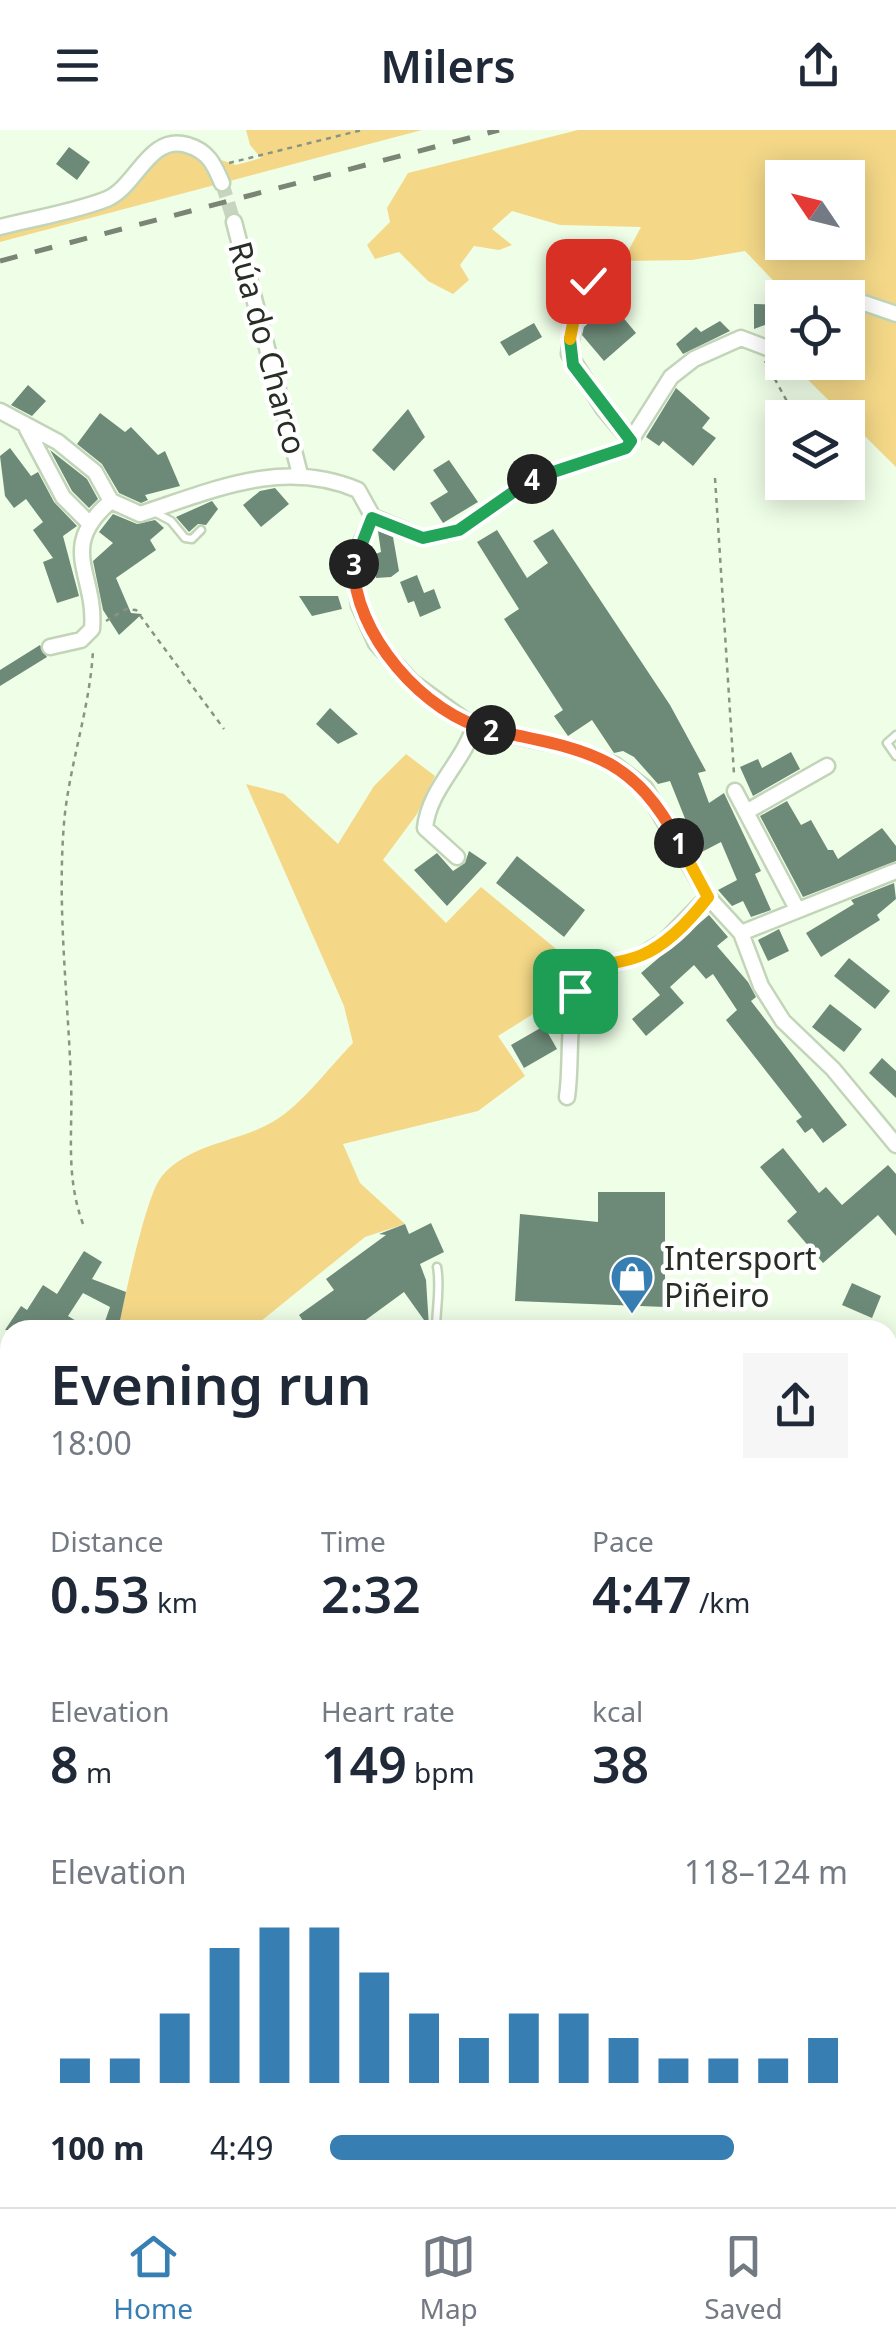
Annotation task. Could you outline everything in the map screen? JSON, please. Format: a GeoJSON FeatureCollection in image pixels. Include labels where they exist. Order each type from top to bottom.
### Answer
{"type":"FeatureCollection","features":[{"type":"Feature","properties":{"kind":"street"},"geometry":{"type":"LineString","coordinates":[[0,227],[108,198],[162,146],[180,143],[199,148],[212,159],[222,183]]}},
{"type":"Feature","properties":{"kind":"street","name":"Rúa do Charco"},"geometry":{"type":"LineString","coordinates":[[234,222],[300,474]]}},
{"type":"Feature","properties":{"kind":"street"},"geometry":{"type":"LineString","coordinates":[[592,288],[575,313],[569,354],[603,408],[631,441]]}},
{"type":"Feature","properties":{"kind":"street"},"geometry":{"type":"LineString","coordinates":[[865,303],[896,314]]}},
{"type":"Feature","properties":{"kind":"street"},"geometry":{"type":"LineString","coordinates":[[0,411],[58,442],[95,472],[111,501],[140,514],[256,477],[300,474],[358,490],[372,518],[423,538],[459,530],[532,479],[626,448],[671,377],[694,359],[741,338],[765,347]]}},
{"type":"Feature","properties":{"kind":"street"},"geometry":{"type":"LineString","coordinates":[[27,428],[64,497],[88,522]]}},
{"type":"Feature","properties":{"kind":"street"},"geometry":{"type":"LineString","coordinates":[[50,647],[81,640],[92,630],[80,566],[88,522],[111,501]]}},
{"type":"Feature","properties":{"kind":"street"},"geometry":{"type":"LineString","coordinates":[[372,518],[355,554],[354,570],[359,605],[376,643],[412,682],[474,727],[573,748],[615,766],[645,788],[708,897],[741,934],[760,986],[783,1021],[833,1069],[896,1144]]}},
{"type":"Feature","properties":{"kind":"street"},"geometry":{"type":"LineString","coordinates":[[457,857],[425,828],[427,806],[461,759],[474,727]]}},
{"type":"Feature","properties":{"kind":"street"},"geometry":{"type":"LineString","coordinates":[[746,812],[827,766]]}},
{"type":"Feature","properties":{"kind":"street"},"geometry":{"type":"LineString","coordinates":[[735,791],[797,909]]}},
{"type":"Feature","properties":{"kind":"street"},"geometry":{"type":"LineString","coordinates":[[741,934],[896,871]]}},
{"type":"Feature","properties":{"kind":"street"},"geometry":{"type":"LineString","coordinates":[[567,1097],[571,1008],[585,973],[640,956],[665,941],[708,897]]}},
{"type":"Feature","properties":{"kind":"lane"},"geometry":{"type":"LineString","coordinates":[[150,510],[170,520],[185,538],[192,539],[201,530]]}},
{"type":"Feature","properties":{"kind":"lane"},"geometry":{"type":"LineString","coordinates":[[896,734],[888,743],[896,756]]}},
{"type":"Feature","properties":{"kind":"lane"},"geometry":{"type":"LineString","coordinates":[[436,1320],[437,1266]]}},
{"type":"Feature","properties":{"kind":"path"},"geometry":{"type":"LineString","coordinates":[[212,159],[236,165],[362,130]]}},
{"type":"Feature","properties":{"kind":"path"},"geometry":{"type":"LineString","coordinates":[[715,478],[735,791]]}},
{"type":"Feature","properties":{"kind":"path"},"geometry":{"type":"LineString","coordinates":[[83,1224],[71,1192],[68,1163],[72,1115],[63,967],[63,871],[64,822],[87,696],[92,630],[126,609],[136,610],[224,729]]}},
{"type":"Feature","properties":{"kind":"shaded area"},"geometry":{"type":"Polygon","coordinates":[[[246,130],[422,130],[0,242],[0,227],[108,198],[173,144],[236,165],[261,158],[250,145],[246,130]]]}},
{"type":"Feature","properties":{"kind":"shaded area"},"geometry":{"type":"Polygon","coordinates":[[[578,130],[896,130],[896,467],[865,436],[865,400],[828,400],[808,380],[865,380],[865,280],[773,280],[745,251],[692,260],[623,261],[641,227],[560,225],[512,211],[492,229],[512,245],[499,250],[474,246],[460,265],[469,280],[453,294],[428,281],[399,252],[375,259],[367,245],[390,222],[387,208],[408,173],[578,130]]]}},
{"type":"Feature","properties":{"kind":"shaded area"},"geometry":{"type":"Polygon","coordinates":[[[406,754],[435,776],[417,814],[383,860],[446,923],[481,887],[578,967],[557,999],[498,1036],[525,1076],[478,1111],[343,1144],[360,1183],[405,1224],[365,1237],[262,1320],[120,1320],[143,1225],[162,1176],[197,1151],[277,1119],[301,1100],[353,1043],[344,1006],[246,784],[284,794],[338,844],[374,786],[406,754]]]}},
{"type":"Feature","properties":{"kind":"building"},"geometry":{"type":"Polygon","coordinates":[[[69,147],[90,162],[77,180],[56,164],[69,147]]]}},
{"type":"Feature","properties":{"kind":"building"},"geometry":{"type":"Polygon","coordinates":[[[611,303],[636,333],[604,361],[582,335],[584,327],[611,303]]]}},
{"type":"Feature","properties":{"kind":"building"},"geometry":{"type":"Polygon","coordinates":[[[754,304],[765,304],[765,325],[754,329],[754,304]]]}},
{"type":"Feature","properties":{"kind":"building"},"geometry":{"type":"Polygon","coordinates":[[[720,321],[730,331],[683,354],[676,344],[696,327],[701,332],[720,321]]]}},
{"type":"Feature","properties":{"kind":"building"},"geometry":{"type":"Polygon","coordinates":[[[534,323],[542,337],[509,356],[500,342],[534,323]]]}},
{"type":"Feature","properties":{"kind":"building"},"geometry":{"type":"Polygon","coordinates":[[[28,385],[46,401],[32,416],[11,405],[28,385]]]}},
{"type":"Feature","properties":{"kind":"building"},"geometry":{"type":"Polygon","coordinates":[[[676,388],[710,418],[702,428],[716,438],[693,466],[663,441],[659,446],[646,437],[676,388]]]}},
{"type":"Feature","properties":{"kind":"building"},"geometry":{"type":"Polygon","coordinates":[[[408,409],[425,437],[394,471],[372,450],[408,409]]]}},
{"type":"Feature","properties":{"kind":"building"},"geometry":{"type":"Polygon","coordinates":[[[100,413],[125,432],[131,427],[158,455],[165,451],[180,486],[145,495],[148,500],[141,503],[119,493],[102,464],[77,444],[100,413]]]}},
{"type":"Feature","properties":{"kind":"building"},"geometry":{"type":"Polygon","coordinates":[[[10,448],[31,476],[38,472],[54,502],[77,526],[63,536],[79,596],[57,603],[43,562],[53,558],[33,530],[43,522],[26,499],[14,508],[5,496],[0,456],[10,448]]]}},
{"type":"Feature","properties":{"kind":"building"},"geometry":{"type":"Polygon","coordinates":[[[50,450],[87,479],[98,499],[89,508],[72,491],[50,450]]]}},
{"type":"Feature","properties":{"kind":"building"},"geometry":{"type":"Polygon","coordinates":[[[449,460],[478,502],[443,523],[430,503],[448,492],[433,470],[449,460]]]}},
{"type":"Feature","properties":{"kind":"building"},"geometry":{"type":"Polygon","coordinates":[[[275,488],[289,504],[261,527],[243,505],[260,491],[275,488]]]}},
{"type":"Feature","properties":{"kind":"building"},"geometry":{"type":"Polygon","coordinates":[[[212,501],[218,509],[206,525],[198,524],[189,532],[176,517],[212,501]]]}},
{"type":"Feature","properties":{"kind":"building"},"geometry":{"type":"Polygon","coordinates":[[[113,514],[137,524],[155,520],[164,528],[150,540],[156,550],[116,578],[131,613],[142,614],[119,635],[103,610],[93,561],[113,543],[99,532],[113,514]]]}},
{"type":"Feature","properties":{"kind":"building"},"geometry":{"type":"Polygon","coordinates":[[[553,529],[670,705],[706,771],[698,773],[709,803],[724,793],[761,871],[755,874],[771,910],[751,917],[743,901],[732,906],[718,890],[737,880],[721,842],[696,855],[684,834],[690,831],[670,781],[658,784],[634,757],[623,751],[614,753],[592,720],[568,736],[554,716],[563,710],[504,619],[519,609],[477,542],[497,530],[527,578],[548,563],[533,541],[553,529]]]}},
{"type":"Feature","properties":{"kind":"building"},"geometry":{"type":"Polygon","coordinates":[[[378,531],[393,537],[399,571],[391,577],[376,578],[369,556],[381,552],[378,531]]]}},
{"type":"Feature","properties":{"kind":"building"},"geometry":{"type":"Polygon","coordinates":[[[417,575],[424,593],[434,589],[441,608],[420,617],[414,601],[408,603],[400,582],[417,575]]]}},
{"type":"Feature","properties":{"kind":"building"},"geometry":{"type":"Polygon","coordinates":[[[299,596],[338,596],[342,609],[312,616],[299,596]]]}},
{"type":"Feature","properties":{"kind":"building"},"geometry":{"type":"Polygon","coordinates":[[[40,645],[47,657],[0,686],[0,670],[40,645]]]}},
{"type":"Feature","properties":{"kind":"building"},"geometry":{"type":"Polygon","coordinates":[[[330,708],[358,734],[338,744],[316,724],[330,708]]]}},
{"type":"Feature","properties":{"kind":"building"},"geometry":{"type":"Polygon","coordinates":[[[791,752],[800,769],[753,796],[740,767],[758,759],[762,768],[791,752]]]}},
{"type":"Feature","properties":{"kind":"building"},"geometry":{"type":"Polygon","coordinates":[[[787,801],[801,825],[811,820],[828,850],[833,850],[838,859],[882,828],[896,846],[896,861],[803,897],[760,816],[787,801]]]}},
{"type":"Feature","properties":{"kind":"building"},"geometry":{"type":"Polygon","coordinates":[[[469,851],[487,863],[447,906],[414,870],[437,853],[453,871],[465,863],[469,851]]]}},
{"type":"Feature","properties":{"kind":"building"},"geometry":{"type":"Polygon","coordinates":[[[517,856],[585,910],[564,937],[496,883],[517,856]]]}},
{"type":"Feature","properties":{"kind":"building"},"geometry":{"type":"Polygon","coordinates":[[[894,883],[896,899],[877,915],[880,920],[821,957],[806,933],[854,904],[851,900],[894,883]]]}},
{"type":"Feature","properties":{"kind":"building"},"geometry":{"type":"Polygon","coordinates":[[[709,915],[728,937],[717,946],[748,982],[756,997],[751,1001],[847,1125],[823,1143],[812,1128],[805,1133],[796,1121],[802,1117],[726,1020],[737,1010],[713,974],[706,979],[694,965],[670,987],[684,1003],[646,1036],[632,1019],[660,995],[641,973],[709,915]]]}},
{"type":"Feature","properties":{"kind":"building"},"geometry":{"type":"Polygon","coordinates":[[[779,929],[789,951],[768,961],[758,940],[779,929]]]}},
{"type":"Feature","properties":{"kind":"building"},"geometry":{"type":"Polygon","coordinates":[[[849,958],[890,991],[875,1009],[834,976],[849,958]]]}},
{"type":"Feature","properties":{"kind":"building"},"geometry":{"type":"Polygon","coordinates":[[[830,1004],[862,1029],[844,1052],[812,1027],[830,1004]]]}},
{"type":"Feature","properties":{"kind":"building"},"geometry":{"type":"Polygon","coordinates":[[[544,1026],[557,1049],[524,1068],[511,1045],[544,1026]]]}},
{"type":"Feature","properties":{"kind":"building"},"geometry":{"type":"Polygon","coordinates":[[[882,1058],[896,1071],[896,1098],[869,1073],[882,1058]]]}},
{"type":"Feature","properties":{"kind":"building"},"geometry":{"type":"Polygon","coordinates":[[[783,1148],[819,1193],[826,1187],[842,1205],[888,1165],[896,1174],[896,1236],[878,1215],[823,1263],[787,1221],[797,1212],[760,1167],[783,1148]]]}},
{"type":"Feature","properties":{"kind":"building"},"geometry":{"type":"Polygon","coordinates":[[[598,1192],[665,1192],[665,1307],[515,1301],[520,1214],[598,1222],[598,1192]]]}},
{"type":"Feature","properties":{"kind":"building"},"geometry":{"type":"Polygon","coordinates":[[[431,1223],[444,1252],[420,1264],[426,1280],[429,1320],[424,1320],[404,1292],[366,1320],[302,1320],[299,1315],[334,1290],[326,1279],[386,1235],[379,1234],[405,1224],[409,1234],[431,1223]]]}},
{"type":"Feature","properties":{"kind":"building"},"geometry":{"type":"Polygon","coordinates":[[[84,1251],[102,1262],[92,1279],[126,1292],[120,1320],[105,1320],[110,1307],[83,1293],[68,1316],[75,1320],[12,1320],[21,1306],[27,1310],[43,1285],[57,1294],[84,1251]]]}},
{"type":"Feature","properties":{"kind":"building"},"geometry":{"type":"Polygon","coordinates":[[[852,1283],[881,1296],[872,1318],[842,1305],[852,1283]]]}},
{"type":"Feature","properties":{"kind":"tunnel"},"geometry":{"type":"LineString","coordinates":[[222,183],[234,222]]}},
{"type":"Feature","properties":{"kind":"railway"},"geometry":{"type":"LineString","coordinates":[[0,261],[499,130]]}},
{"type":"Feature","properties":{"kind":"place","name":"Intersport Piñeiro"},"geometry":{"type":"Point","coordinates":[632,1315]}},
{"type":"Feature","properties":{"kind":"route"},"geometry":{"type":"LineString","coordinates":[[575,991],[585,973],[640,956],[665,941],[696,914],[708,897],[645,788],[615,766],[573,748],[474,727],[412,682],[376,643],[359,605],[354,570],[355,554],[372,518],[423,538],[459,530],[532,479],[555,468],[626,448],[631,441],[603,408],[569,354],[571,324],[592,288],[588,281]]}}]}
